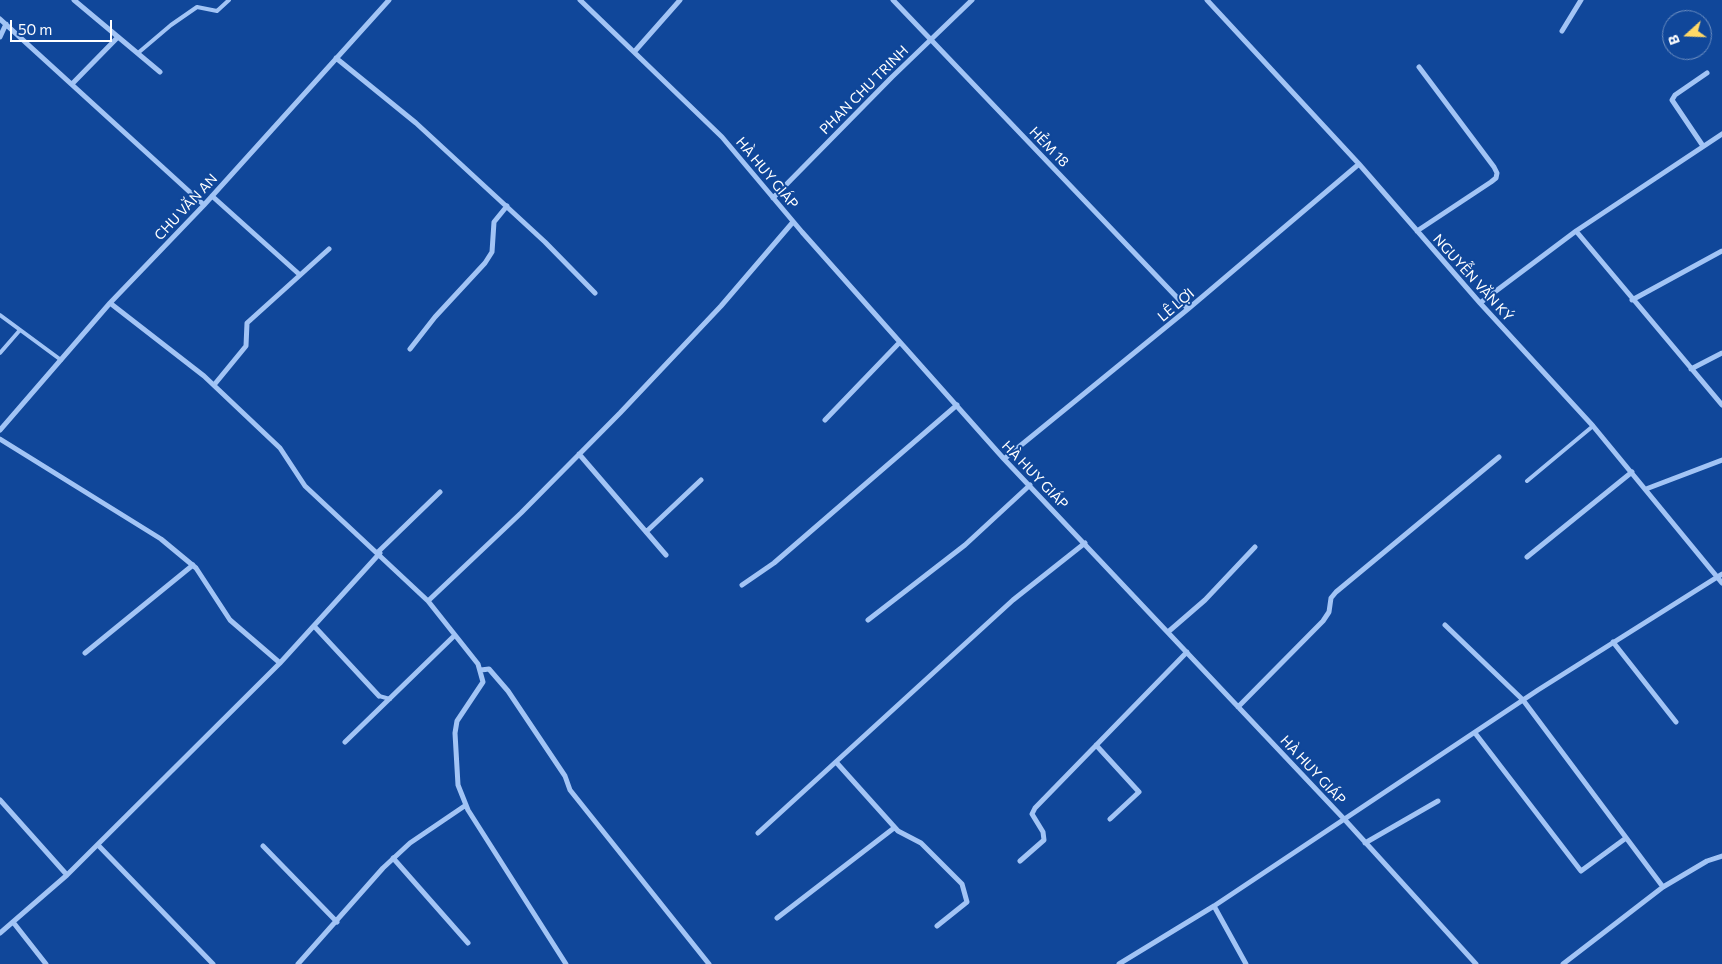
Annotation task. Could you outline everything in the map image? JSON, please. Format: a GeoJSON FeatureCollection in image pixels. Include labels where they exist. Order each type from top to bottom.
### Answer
{"type":"FeatureCollection","features":[{"type":"Feature","properties":{"kind":"street"},"geometry":{"type":"LineString","coordinates":[[74,0],[160,72]]}},
{"type":"Feature","properties":{"kind":"street","name":"CHU VĂN AN"},"geometry":{"type":"LineString","coordinates":[[0,430],[110,303],[204,205],[388,0]]}},
{"type":"Feature","properties":{"kind":"street","name":"HÀ HUY GIÁP"},"geometry":{"type":"LineString","coordinates":[[580,0],[722,137],[792,222],[1004,459],[1345,820],[1476,964]]}},
{"type":"Feature","properties":{"kind":"street"},"geometry":{"type":"LineString","coordinates":[[635,51],[680,0]]}},
{"type":"Feature","properties":{"kind":"street","name":"HẺM 18"},"geometry":{"type":"LineString","coordinates":[[893,0],[1188,309]]}},
{"type":"Feature","properties":{"kind":"street","name":"PHAN CHU TRINH"},"geometry":{"type":"LineString","coordinates":[[773,198],[972,0]]}},
{"type":"Feature","properties":{"kind":"street","name":"NGUYỄN VĂN KÝ"},"geometry":{"type":"LineString","coordinates":[[1207,0],[1359,164],[1480,303],[1593,426],[1719,575],[1722,583]]}},
{"type":"Feature","properties":{"kind":"street"},"geometry":{"type":"LineString","coordinates":[[1562,31],[1581,0]]}},
{"type":"Feature","properties":{"kind":"street"},"geometry":{"type":"LineString","coordinates":[[0,19],[204,205]]}},
{"type":"Feature","properties":{"kind":"street"},"geometry":{"type":"LineString","coordinates":[[0,37],[6,24]]}},
{"type":"Feature","properties":{"kind":"street"},"geometry":{"type":"LineString","coordinates":[[72,84],[118,37]]}},
{"type":"Feature","properties":{"kind":"street"},"geometry":{"type":"LineString","coordinates":[[336,58],[416,123],[507,206],[595,294]]}},
{"type":"Feature","properties":{"kind":"street"},"geometry":{"type":"LineString","coordinates":[[1417,231],[1491,182],[1496,178],[1497,173],[1420,68]]}},
{"type":"Feature","properties":{"kind":"street"},"geometry":{"type":"LineString","coordinates":[[1703,146],[1672,100],[1675,95],[1707,73]]}},
{"type":"Feature","properties":{"kind":"street"},"geometry":{"type":"LineString","coordinates":[[1480,303],[1576,231],[1722,134]]}},
{"type":"Feature","properties":{"kind":"street","name":"LÊ LỢI"},"geometry":{"type":"LineString","coordinates":[[1004,459],[1188,309],[1359,164]]}},
{"type":"Feature","properties":{"kind":"street"},"geometry":{"type":"LineString","coordinates":[[212,196],[300,275]]}},
{"type":"Feature","properties":{"kind":"street"},"geometry":{"type":"LineString","coordinates":[[410,349],[435,317],[485,263],[492,252],[494,222],[507,206]]}},
{"type":"Feature","properties":{"kind":"street"},"geometry":{"type":"LineString","coordinates":[[428,601],[580,454],[721,306],[792,222]]}},
{"type":"Feature","properties":{"kind":"street"},"geometry":{"type":"LineString","coordinates":[[1576,231],[1722,405]]}},
{"type":"Feature","properties":{"kind":"street"},"geometry":{"type":"LineString","coordinates":[[214,385],[246,346],[247,323],[328,249]]}},
{"type":"Feature","properties":{"kind":"street"},"geometry":{"type":"LineString","coordinates":[[1632,300],[1722,250]]}},
{"type":"Feature","properties":{"kind":"street"},"geometry":{"type":"LineString","coordinates":[[110,303],[214,385],[280,448],[305,486],[379,553],[428,601],[481,670],[483,682],[456,721],[458,785],[466,805],[566,964]]}},
{"type":"Feature","properties":{"kind":"street"},"geometry":{"type":"LineString","coordinates":[[824,420],[900,342]]}},
{"type":"Feature","properties":{"kind":"street"},"geometry":{"type":"LineString","coordinates":[[1691,369],[1722,353]]}},
{"type":"Feature","properties":{"kind":"street"},"geometry":{"type":"LineString","coordinates":[[742,585],[774,563],[957,405]]}},
{"type":"Feature","properties":{"kind":"street"},"geometry":{"type":"LineString","coordinates":[[1,441],[160,539],[193,565],[230,620],[280,664]]}},
{"type":"Feature","properties":{"kind":"street"},"geometry":{"type":"LineString","coordinates":[[580,454],[666,555]]}},
{"type":"Feature","properties":{"kind":"street"},"geometry":{"type":"LineString","coordinates":[[1238,706],[1323,621],[1329,612],[1331,598],[1336,592],[1499,458]]}},
{"type":"Feature","properties":{"kind":"street"},"geometry":{"type":"LineString","coordinates":[[1646,490],[1722,460]]}},
{"type":"Feature","properties":{"kind":"street"},"geometry":{"type":"LineString","coordinates":[[1527,556],[1632,472]]}},
{"type":"Feature","properties":{"kind":"street"},"geometry":{"type":"LineString","coordinates":[[646,532],[701,480]]}},
{"type":"Feature","properties":{"kind":"street"},"geometry":{"type":"LineString","coordinates":[[868,620],[965,545],[1030,485]]}},
{"type":"Feature","properties":{"kind":"street"},"geometry":{"type":"LineString","coordinates":[[0,933],[68,875],[280,664],[379,553],[440,492]]}},
{"type":"Feature","properties":{"kind":"street"},"geometry":{"type":"LineString","coordinates":[[758,833],[1013,600],[1085,543]]}},
{"type":"Feature","properties":{"kind":"street"},"geometry":{"type":"LineString","coordinates":[[1168,632],[1205,600],[1255,547]]}},
{"type":"Feature","properties":{"kind":"street"},"geometry":{"type":"LineString","coordinates":[[85,653],[193,565]]}},
{"type":"Feature","properties":{"kind":"street"},"geometry":{"type":"LineString","coordinates":[[1119,964],[1214,906],[1523,700],[1719,575]]}},
{"type":"Feature","properties":{"kind":"street"},"geometry":{"type":"LineString","coordinates":[[1445,625],[1523,700],[1663,887]]}},
{"type":"Feature","properties":{"kind":"street"},"geometry":{"type":"LineString","coordinates":[[314,626],[379,696]]}},
{"type":"Feature","properties":{"kind":"street"},"geometry":{"type":"LineString","coordinates":[[345,742],[454,636]]}},
{"type":"Feature","properties":{"kind":"street"},"geometry":{"type":"LineString","coordinates":[[1612,642],[1676,722]]}},
{"type":"Feature","properties":{"kind":"street"},"geometry":{"type":"LineString","coordinates":[[1020,861],[1044,840],[1043,832],[1032,814],[1034,808],[1186,652]]}},
{"type":"Feature","properties":{"kind":"street"},"geometry":{"type":"LineString","coordinates":[[481,670],[489,669],[508,691],[565,776],[570,790],[709,964]]}},
{"type":"Feature","properties":{"kind":"street"},"geometry":{"type":"LineString","coordinates":[[1475,733],[1581,871],[1626,838]]}},
{"type":"Feature","properties":{"kind":"street"},"geometry":{"type":"LineString","coordinates":[[1096,745],[1139,792],[1110,818]]}},
{"type":"Feature","properties":{"kind":"street"},"geometry":{"type":"LineString","coordinates":[[836,762],[894,828],[904,836],[917,840],[929,849],[965,889],[967,902],[964,906],[937,926]]}},
{"type":"Feature","properties":{"kind":"street"},"geometry":{"type":"LineString","coordinates":[[0,800],[68,875]]}},
{"type":"Feature","properties":{"kind":"street"},"geometry":{"type":"LineString","coordinates":[[1365,843],[1438,801]]}},
{"type":"Feature","properties":{"kind":"street"},"geometry":{"type":"LineString","coordinates":[[298,964],[393,858],[444,817],[466,805]]}},
{"type":"Feature","properties":{"kind":"street"},"geometry":{"type":"LineString","coordinates":[[777,918],[894,828]]}},
{"type":"Feature","properties":{"kind":"street"},"geometry":{"type":"LineString","coordinates":[[98,845],[213,964]]}},
{"type":"Feature","properties":{"kind":"street"},"geometry":{"type":"LineString","coordinates":[[263,846],[337,922]]}},
{"type":"Feature","properties":{"kind":"street"},"geometry":{"type":"LineString","coordinates":[[1563,964],[1663,887],[1707,861],[1722,856]]}},
{"type":"Feature","properties":{"kind":"street"},"geometry":{"type":"LineString","coordinates":[[393,858],[468,943]]}},
{"type":"Feature","properties":{"kind":"street"},"geometry":{"type":"LineString","coordinates":[[1214,906],[1246,964]]}},
{"type":"Feature","properties":{"kind":"street"},"geometry":{"type":"LineString","coordinates":[[13,922],[46,964]]}},
{"type":"Feature","properties":{"kind":"lane"},"geometry":{"type":"LineString","coordinates":[[138,53],[171,25],[197,7],[217,11],[229,0]]}},
{"type":"Feature","properties":{"kind":"lane"},"geometry":{"type":"LineString","coordinates":[[0,316],[60,360]]}},
{"type":"Feature","properties":{"kind":"lane"},"geometry":{"type":"LineString","coordinates":[[0,353],[20,330]]}},
{"type":"Feature","properties":{"kind":"lane"},"geometry":{"type":"LineString","coordinates":[[1527,481],[1593,426]]}},
{"type":"Feature","properties":{"kind":"lane"},"geometry":{"type":"LineString","coordinates":[[379,696],[390,698]]}}]}
